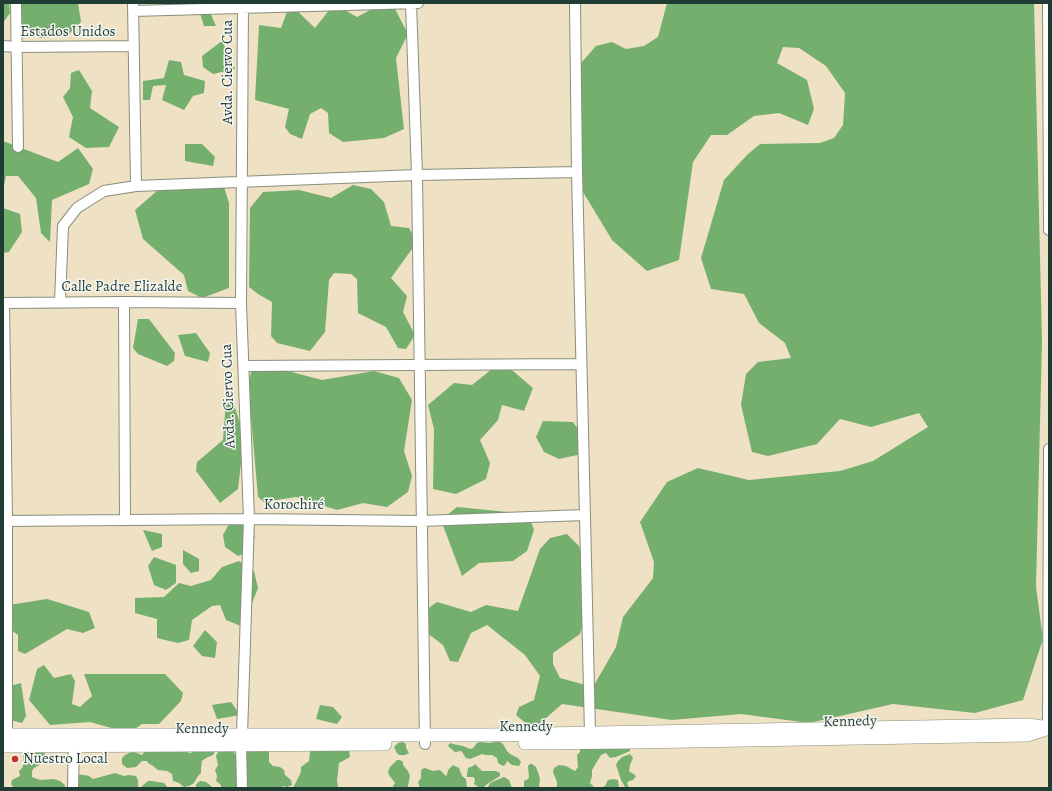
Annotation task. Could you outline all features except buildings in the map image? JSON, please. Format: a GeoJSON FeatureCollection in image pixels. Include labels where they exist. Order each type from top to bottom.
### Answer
{"type":"FeatureCollection","features":[{"type":"Feature","properties":{"kind":"main road","name":"Kennedy"},"geometry":{"type":"LineString","coordinates":[[425,739],[489,735],[1028,725],[1048,728]]}},
{"type":"Feature","properties":{"kind":"main road","name":"Kennedy"},"geometry":{"type":"LineString","coordinates":[[5,741],[425,739],[643,742],[1027,735],[1048,728]]}},
{"type":"Feature","properties":{"kind":"street"},"geometry":{"type":"LineString","coordinates":[[16,3],[18,147]]}},
{"type":"Feature","properties":{"kind":"street"},"geometry":{"type":"LineString","coordinates":[[411,3],[416,175],[425,739]]}},
{"type":"Feature","properties":{"kind":"street"},"geometry":{"type":"LineString","coordinates":[[136,186],[133,7],[418,3]]}},
{"type":"Feature","properties":{"kind":"street"},"geometry":{"type":"LineString","coordinates":[[575,3],[577,172],[590,733]]}},
{"type":"Feature","properties":{"kind":"street"},"geometry":{"type":"LineString","coordinates":[[1048,3],[1049,230]]}},
{"type":"Feature","properties":{"kind":"street","name":"Avda. Ciervo Cua"},"geometry":{"type":"LineString","coordinates":[[242,788],[241,740],[249,519],[241,303],[243,5]]}},
{"type":"Feature","properties":{"kind":"street","name":"Estados Unidos"},"geometry":{"type":"LineString","coordinates":[[3,46],[134,46]]}},
{"type":"Feature","properties":{"kind":"street"},"geometry":{"type":"LineString","coordinates":[[60,302],[63,226],[77,208],[104,191],[136,186],[416,175],[577,172]]}},
{"type":"Feature","properties":{"kind":"street"},"geometry":{"type":"LineString","coordinates":[[124,302],[125,520]]}},
{"type":"Feature","properties":{"kind":"street"},"geometry":{"type":"LineString","coordinates":[[4,303],[5,741]]}},
{"type":"Feature","properties":{"kind":"street","name":"Calle Padre Elizalde"},"geometry":{"type":"LineString","coordinates":[[4,303],[241,303]]}},
{"type":"Feature","properties":{"kind":"street"},"geometry":{"type":"LineString","coordinates":[[244,366],[581,364]]}},
{"type":"Feature","properties":{"kind":"street"},"geometry":{"type":"LineString","coordinates":[[1048,728],[1049,449]]}},
{"type":"Feature","properties":{"kind":"street","name":"Korochiré"},"geometry":{"type":"LineString","coordinates":[[5,521],[249,519],[421,521],[585,515]]}},
{"type":"Feature","properties":{"kind":"street"},"geometry":{"type":"LineString","coordinates":[[73,788],[74,740]]}},
{"type":"Feature","properties":{"kind":"green space"},"geometry":{"type":"Polygon","coordinates":[[[3,3],[9,3],[10,13],[3,23],[3,3]]]}},
{"type":"Feature","properties":{"kind":"green space"},"geometry":{"type":"Polygon","coordinates":[[[13,3],[78,3],[81,22],[69,34],[40,38],[15,23],[13,3]]]}},
{"type":"Feature","properties":{"kind":"green space"},"geometry":{"type":"Polygon","coordinates":[[[206,3],[216,26],[204,26],[197,4],[206,3]]]}},
{"type":"Feature","properties":{"kind":"green space"},"geometry":{"type":"Polygon","coordinates":[[[667,3],[1034,3],[1042,341],[1036,587],[1043,639],[1023,700],[975,713],[893,704],[809,723],[741,714],[672,720],[562,704],[537,726],[529,726],[516,715],[519,707],[534,700],[540,676],[525,655],[487,625],[471,633],[458,662],[450,661],[443,645],[423,630],[423,612],[437,602],[471,612],[486,605],[518,611],[540,549],[550,538],[567,534],[579,546],[583,563],[585,618],[580,634],[553,653],[553,664],[560,678],[593,687],[616,647],[623,617],[653,578],[654,562],[640,522],[667,482],[698,468],[749,480],[840,471],[873,461],[928,427],[919,413],[871,427],[840,419],[817,444],[768,456],[752,452],[741,405],[746,374],[758,362],[791,358],[785,343],[759,323],[744,294],[711,289],[701,258],[724,180],[747,155],[760,144],[820,143],[834,138],[843,125],[845,93],[826,66],[799,48],[783,47],[777,63],[807,80],[814,109],[808,125],[779,113],[754,116],[727,135],[711,135],[693,162],[679,260],[647,271],[612,240],[580,187],[571,105],[574,71],[596,46],[612,42],[626,49],[644,46],[658,37],[667,3]]]}},
{"type":"Feature","properties":{"kind":"green space"},"geometry":{"type":"Polygon","coordinates":[[[290,4],[315,28],[334,4],[357,17],[376,7],[394,7],[408,34],[396,58],[404,129],[384,138],[343,142],[329,133],[328,113],[321,108],[310,114],[302,139],[290,134],[285,127],[289,109],[255,100],[259,25],[281,28],[290,4]]]}},
{"type":"Feature","properties":{"kind":"green space"},"geometry":{"type":"Polygon","coordinates":[[[222,41],[235,69],[213,74],[203,67],[202,56],[222,41]]]}},
{"type":"Feature","properties":{"kind":"green space"},"geometry":{"type":"Polygon","coordinates":[[[169,60],[181,62],[184,75],[205,81],[204,93],[193,96],[184,110],[162,100],[166,85],[153,86],[150,100],[143,100],[143,81],[164,78],[169,60]]]}},
{"type":"Feature","properties":{"kind":"green space"},"geometry":{"type":"Polygon","coordinates":[[[79,70],[92,91],[90,108],[119,127],[109,147],[86,148],[69,137],[73,117],[63,97],[70,88],[71,73],[79,70]]]}},
{"type":"Feature","properties":{"kind":"green space"},"geometry":{"type":"Polygon","coordinates":[[[3,141],[58,162],[78,148],[93,169],[89,184],[52,200],[50,242],[41,233],[36,198],[18,176],[6,176],[3,191],[3,141]]]}},
{"type":"Feature","properties":{"kind":"green space"},"geometry":{"type":"Polygon","coordinates":[[[185,144],[202,144],[215,157],[213,166],[185,161],[185,144]]]}},
{"type":"Feature","properties":{"kind":"green space"},"geometry":{"type":"Polygon","coordinates":[[[353,185],[371,189],[384,202],[391,226],[409,228],[417,242],[391,278],[407,296],[403,312],[415,335],[406,349],[398,348],[386,327],[358,313],[357,279],[351,274],[334,273],[329,280],[325,332],[310,351],[277,343],[271,336],[272,302],[249,287],[250,208],[263,192],[299,190],[331,198],[353,185]]]}},
{"type":"Feature","properties":{"kind":"green space"},"geometry":{"type":"Polygon","coordinates":[[[224,187],[229,203],[229,288],[202,298],[188,291],[184,275],[143,239],[135,210],[158,190],[224,187]]]}},
{"type":"Feature","properties":{"kind":"green space"},"geometry":{"type":"Polygon","coordinates":[[[3,208],[20,214],[22,232],[9,252],[3,253],[3,208]]]}},
{"type":"Feature","properties":{"kind":"green space"},"geometry":{"type":"Polygon","coordinates":[[[138,319],[149,319],[175,353],[174,361],[167,366],[138,354],[133,348],[138,319]]]}},
{"type":"Feature","properties":{"kind":"green space"},"geometry":{"type":"Polygon","coordinates":[[[196,333],[210,353],[208,362],[185,356],[178,335],[196,333]]]}},
{"type":"Feature","properties":{"kind":"green space"},"geometry":{"type":"Polygon","coordinates":[[[261,364],[322,380],[374,371],[399,378],[412,400],[404,451],[412,476],[408,492],[387,507],[363,503],[337,510],[296,497],[264,502],[258,497],[248,383],[253,367],[261,364]]]}},
{"type":"Feature","properties":{"kind":"green space"},"geometry":{"type":"Polygon","coordinates":[[[497,365],[506,365],[533,388],[524,411],[502,405],[498,420],[480,440],[490,463],[486,479],[456,494],[433,489],[434,429],[428,405],[454,383],[472,385],[497,365]]]}},
{"type":"Feature","properties":{"kind":"green space"},"geometry":{"type":"Polygon","coordinates":[[[226,401],[234,404],[244,437],[238,489],[220,503],[196,471],[197,462],[223,440],[226,401]]]}},
{"type":"Feature","properties":{"kind":"green space"},"geometry":{"type":"Polygon","coordinates":[[[543,421],[573,422],[583,436],[582,454],[559,459],[544,452],[536,437],[543,421]]]}},
{"type":"Feature","properties":{"kind":"green space"},"geometry":{"type":"Polygon","coordinates":[[[457,507],[528,514],[534,530],[527,551],[513,561],[479,563],[462,576],[441,520],[457,507]]]}},
{"type":"Feature","properties":{"kind":"green space"},"geometry":{"type":"Polygon","coordinates":[[[238,521],[255,536],[250,552],[238,556],[225,547],[223,535],[230,522],[238,521]]]}},
{"type":"Feature","properties":{"kind":"green space"},"geometry":{"type":"Polygon","coordinates":[[[143,530],[162,534],[162,547],[152,551],[143,530]]]}},
{"type":"Feature","properties":{"kind":"green space"},"geometry":{"type":"Polygon","coordinates":[[[183,550],[199,559],[199,571],[191,573],[183,564],[183,550]]]}},
{"type":"Feature","properties":{"kind":"green space"},"geometry":{"type":"Polygon","coordinates":[[[154,557],[176,565],[176,583],[166,590],[154,585],[148,566],[154,557]]]}},
{"type":"Feature","properties":{"kind":"green space"},"geometry":{"type":"Polygon","coordinates":[[[239,561],[254,571],[258,588],[243,627],[226,620],[220,605],[212,606],[192,620],[189,640],[178,643],[157,638],[157,619],[135,613],[135,598],[164,597],[179,583],[191,586],[211,580],[222,567],[239,561]]]}},
{"type":"Feature","properties":{"kind":"green space"},"geometry":{"type":"Polygon","coordinates":[[[47,599],[89,612],[95,628],[83,633],[67,629],[25,654],[18,651],[18,635],[3,624],[9,605],[47,599]]]}},
{"type":"Feature","properties":{"kind":"green space"},"geometry":{"type":"Polygon","coordinates":[[[205,630],[217,642],[215,658],[202,656],[193,646],[205,630]]]}},
{"type":"Feature","properties":{"kind":"green space"},"geometry":{"type":"Polygon","coordinates":[[[44,665],[54,678],[71,674],[75,681],[72,704],[80,707],[92,696],[84,674],[165,674],[183,693],[181,701],[159,724],[142,724],[129,733],[90,722],[50,725],[29,700],[37,669],[44,665]]]}},
{"type":"Feature","properties":{"kind":"green space"},"geometry":{"type":"Polygon","coordinates":[[[21,683],[26,716],[22,723],[6,719],[7,687],[21,683]]]}},
{"type":"Feature","properties":{"kind":"green space"},"geometry":{"type":"Polygon","coordinates":[[[231,702],[240,715],[217,719],[212,705],[231,702]]]}},
{"type":"Feature","properties":{"kind":"green space"},"geometry":{"type":"Polygon","coordinates":[[[320,705],[333,707],[342,717],[337,724],[316,719],[320,705]]]}},
{"type":"Feature","properties":{"kind":"green space"},"geometry":{"type":"Polygon","coordinates":[[[498,741],[503,744],[510,754],[518,758],[521,762],[519,766],[512,765],[507,761],[503,766],[498,763],[497,758],[492,755],[482,754],[470,759],[466,758],[461,751],[455,752],[448,745],[451,743],[470,749],[480,742],[490,743],[498,741]]]}},
{"type":"Feature","properties":{"kind":"green space"},"geometry":{"type":"Polygon","coordinates":[[[631,741],[630,751],[610,758],[606,753],[601,755],[592,770],[590,783],[597,788],[557,788],[557,782],[553,772],[554,768],[559,765],[566,766],[575,771],[578,767],[577,755],[580,752],[580,748],[631,741]]]}},
{"type":"Feature","properties":{"kind":"green space"},"geometry":{"type":"Polygon","coordinates":[[[403,742],[406,744],[406,748],[409,753],[399,755],[394,747],[398,743],[403,742]]]}},
{"type":"Feature","properties":{"kind":"green space"},"geometry":{"type":"Polygon","coordinates":[[[314,745],[349,750],[350,757],[339,763],[337,781],[338,788],[293,788],[301,772],[301,767],[309,761],[310,752],[314,745]]]}},
{"type":"Feature","properties":{"kind":"green space"},"geometry":{"type":"Polygon","coordinates":[[[182,748],[190,753],[198,750],[216,749],[213,755],[202,761],[201,773],[194,783],[189,786],[184,787],[173,781],[172,774],[167,771],[158,770],[147,761],[142,761],[136,767],[127,768],[122,764],[122,758],[129,753],[134,752],[142,755],[146,750],[182,748]]]}},
{"type":"Feature","properties":{"kind":"green space"},"geometry":{"type":"Polygon","coordinates":[[[225,749],[234,752],[243,776],[247,769],[245,751],[269,751],[269,762],[273,766],[280,767],[284,770],[285,775],[291,780],[292,785],[287,787],[283,786],[281,788],[222,788],[216,781],[217,776],[215,770],[218,765],[216,756],[219,750],[225,749]]]}},
{"type":"Feature","properties":{"kind":"green space"},"geometry":{"type":"Polygon","coordinates":[[[26,750],[44,752],[46,756],[46,760],[32,771],[32,777],[40,780],[54,779],[60,781],[65,785],[64,788],[14,788],[11,784],[12,780],[20,776],[19,771],[23,767],[23,756],[26,750]]]}},
{"type":"Feature","properties":{"kind":"green space"},"geometry":{"type":"Polygon","coordinates":[[[630,754],[633,758],[629,771],[636,776],[633,780],[627,783],[629,788],[625,787],[621,780],[616,765],[622,757],[630,754]]]}},
{"type":"Feature","properties":{"kind":"green space"},"geometry":{"type":"Polygon","coordinates":[[[397,760],[403,762],[403,765],[410,776],[408,788],[394,788],[393,786],[395,783],[388,772],[390,767],[397,760]]]}},
{"type":"Feature","properties":{"kind":"green space"},"geometry":{"type":"Polygon","coordinates":[[[475,764],[482,771],[496,771],[500,773],[500,776],[483,788],[480,788],[474,784],[475,779],[473,777],[467,777],[468,768],[475,764]]]}},
{"type":"Feature","properties":{"kind":"green space"},"geometry":{"type":"Polygon","coordinates":[[[530,764],[536,767],[540,778],[539,788],[524,788],[524,781],[529,777],[528,766],[530,764]]]}},
{"type":"Feature","properties":{"kind":"green space"},"geometry":{"type":"Polygon","coordinates":[[[453,765],[459,768],[462,776],[466,779],[467,788],[420,788],[418,782],[421,778],[422,769],[425,768],[433,771],[440,770],[446,776],[448,770],[453,765]]]}},
{"type":"Feature","properties":{"kind":"green space"},"geometry":{"type":"Polygon","coordinates":[[[115,773],[124,776],[136,776],[138,780],[138,788],[72,788],[72,786],[68,785],[67,780],[71,774],[89,776],[93,779],[115,773]]]}},
{"type":"Feature","properties":{"kind":"green space"},"geometry":{"type":"Polygon","coordinates":[[[504,777],[509,780],[512,788],[488,787],[490,783],[504,777]]]}},
{"type":"Feature","properties":{"kind":"green space"},"geometry":{"type":"Polygon","coordinates":[[[608,780],[618,780],[619,788],[601,788],[605,786],[608,780]]]}},
{"type":"Feature","properties":{"kind":"green space"},"geometry":{"type":"Polygon","coordinates":[[[148,781],[164,783],[168,788],[143,788],[142,786],[148,781]]]}},
{"type":"Feature","properties":{"kind":"green space"},"geometry":{"type":"Polygon","coordinates":[[[198,782],[206,782],[212,788],[196,788],[198,782]]]}},
{"type":"Feature","properties":{"kind":"place","name":"Nuestro Local"},"geometry":{"type":"Point","coordinates":[15,759]}}]}
